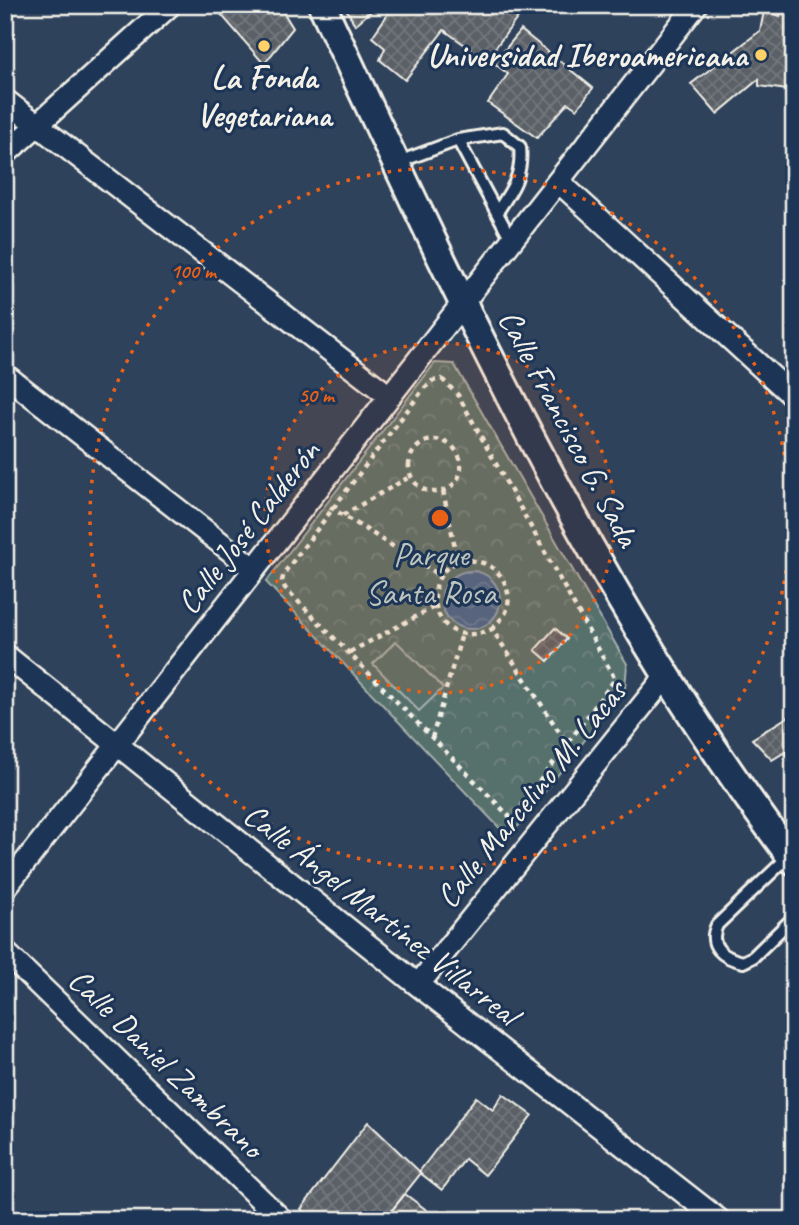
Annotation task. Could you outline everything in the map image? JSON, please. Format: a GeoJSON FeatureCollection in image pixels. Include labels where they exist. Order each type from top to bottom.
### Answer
{"type":"FeatureCollection","features":[{"type":"Feature","properties":{"kind":"street"},"geometry":{"type":"LineString","coordinates":[[5,154],[170,5]]}},
{"type":"Feature","properties":{"kind":"street","name":"Calle Francisco G. Sada"},"geometry":{"type":"LineString","coordinates":[[322,5],[489,360],[554,483],[667,675],[792,858]]}},
{"type":"Feature","properties":{"kind":"street","name":"Calle José Calderón"},"geometry":{"type":"LineString","coordinates":[[5,888],[119,746],[254,569],[513,242],[696,5]]}},
{"type":"Feature","properties":{"kind":"street"},"geometry":{"type":"LineString","coordinates":[[5,100],[389,396]]}},
{"type":"Feature","properties":{"kind":"street"},"geometry":{"type":"LineString","coordinates":[[559,182],[794,397]]}},
{"type":"Feature","properties":{"kind":"street"},"geometry":{"type":"LineString","coordinates":[[5,375],[254,569]]}},
{"type":"Feature","properties":{"kind":"street","name":"Calle Ángel Martínez Villarreal"},"geometry":{"type":"LineString","coordinates":[[5,655],[418,985],[719,1220]]}},
{"type":"Feature","properties":{"kind":"street","name":"Calle Marcelino M. Lacas"},"geometry":{"type":"LineString","coordinates":[[418,985],[667,675]]}},
{"type":"Feature","properties":{"kind":"street","name":"Calle Daniel Zambrano"},"geometry":{"type":"LineString","coordinates":[[5,952],[282,1220]]}},
{"type":"Feature","properties":{"kind":"lane"},"geometry":{"type":"LineString","coordinates":[[396,163],[458,140],[503,133],[520,147],[522,164],[516,184],[497,212]]}},
{"type":"Feature","properties":{"kind":"lane"},"geometry":{"type":"LineString","coordinates":[[458,140],[513,242]]}},
{"type":"Feature","properties":{"kind":"lane"},"geometry":{"type":"LineString","coordinates":[[792,858],[717,925],[712,935],[715,947],[723,955],[743,962],[753,957],[794,917]]}},
{"type":"Feature","properties":{"kind":"path"},"geometry":{"type":"LineString","coordinates":[[442,379],[452,386],[614,672],[612,686],[568,747],[514,816],[510,817],[350,652],[285,588],[282,581],[284,573],[432,381],[442,379]]}},
{"type":"Feature","properties":{"kind":"path"},"geometry":{"type":"LineString","coordinates":[[437,440],[448,443],[456,450],[461,467],[454,484],[443,491],[431,492],[419,486],[411,476],[410,458],[420,444],[437,440]]}},
{"type":"Feature","properties":{"kind":"path"},"geometry":{"type":"LineString","coordinates":[[343,515],[411,476]]}},
{"type":"Feature","properties":{"kind":"path"},"geometry":{"type":"LineString","coordinates":[[443,491],[458,561]]}},
{"type":"Feature","properties":{"kind":"path"},"geometry":{"type":"LineString","coordinates":[[312,496],[439,575]]}},
{"type":"Feature","properties":{"kind":"path"},"geometry":{"type":"LineString","coordinates":[[473,559],[490,565],[502,576],[508,594],[506,611],[492,629],[479,634],[462,634],[444,624],[434,607],[433,593],[439,575],[458,561],[473,559]]}},
{"type":"Feature","properties":{"kind":"path"},"geometry":{"type":"LineString","coordinates":[[350,652],[434,607]]}},
{"type":"Feature","properties":{"kind":"path"},"geometry":{"type":"LineString","coordinates":[[492,629],[587,774]]}},
{"type":"Feature","properties":{"kind":"path"},"geometry":{"type":"LineString","coordinates":[[432,738],[462,634]]}},
{"type":"Feature","properties":{"kind":"green space","name":"Parque Santa Rosa"},"geometry":{"type":"Polygon","coordinates":[[[435,363],[454,364],[627,664],[625,688],[509,838],[266,582],[435,363]]]}},
{"type":"Feature","properties":{"kind":"green space"},"geometry":{"type":"Polygon","coordinates":[[[396,641],[443,688],[419,711],[373,664],[396,641]]]}},
{"type":"Feature","properties":{"kind":"water"},"geometry":{"type":"Polygon","coordinates":[[[471,571],[482,573],[495,584],[500,600],[498,611],[487,624],[471,629],[460,627],[447,616],[442,600],[444,589],[455,576],[471,571]]]}},
{"type":"Feature","properties":{"kind":"building","name":"La Fonda Vegetariana"},"geometry":{"type":"Polygon","coordinates":[[[213,5],[279,5],[293,28],[264,64],[213,5]]]}},
{"type":"Feature","properties":{"kind":"building"},"geometry":{"type":"Polygon","coordinates":[[[344,5],[378,5],[355,25],[344,5]]]}},
{"type":"Feature","properties":{"kind":"building"},"geometry":{"type":"Polygon","coordinates":[[[394,5],[403,12],[410,5],[514,5],[522,12],[486,60],[444,30],[405,80],[380,60],[385,48],[372,37],[394,5]]]}},
{"type":"Feature","properties":{"kind":"building","name":"Universidad Iberoamericana"},"geometry":{"type":"Polygon","coordinates":[[[783,5],[794,7],[794,91],[759,86],[759,79],[717,114],[691,84],[760,31],[764,11],[780,16],[783,5]]]}},
{"type":"Feature","properties":{"kind":"building"},"geometry":{"type":"Polygon","coordinates":[[[521,30],[593,88],[577,109],[568,103],[537,138],[488,103],[508,74],[494,63],[521,30]]]}},
{"type":"Feature","properties":{"kind":"building"},"geometry":{"type":"Polygon","coordinates":[[[555,628],[567,639],[548,661],[535,650],[555,628]]]}},
{"type":"Feature","properties":{"kind":"building"},"geometry":{"type":"Polygon","coordinates":[[[794,713],[794,769],[785,752],[772,760],[752,739],[794,713]]]}},
{"type":"Feature","properties":{"kind":"building"},"geometry":{"type":"Polygon","coordinates":[[[503,1094],[532,1115],[485,1175],[465,1159],[442,1190],[419,1172],[476,1097],[493,1110],[503,1094]]]}},
{"type":"Feature","properties":{"kind":"building"},"geometry":{"type":"Polygon","coordinates":[[[368,1122],[421,1173],[384,1220],[312,1220],[301,1209],[368,1122]]]}},
{"type":"Feature","properties":{"kind":"building"},"geometry":{"type":"Polygon","coordinates":[[[405,1194],[440,1220],[384,1220],[405,1194]]]}},
{"type":"Feature","properties":{"kind":"place","name":"La Fonda Vegetariana"},"geometry":{"type":"Point","coordinates":[264,46]}},
{"type":"Feature","properties":{"kind":"place","name":"Universidad Iberoamericana"},"geometry":{"type":"Point","coordinates":[761,55]}}]}
